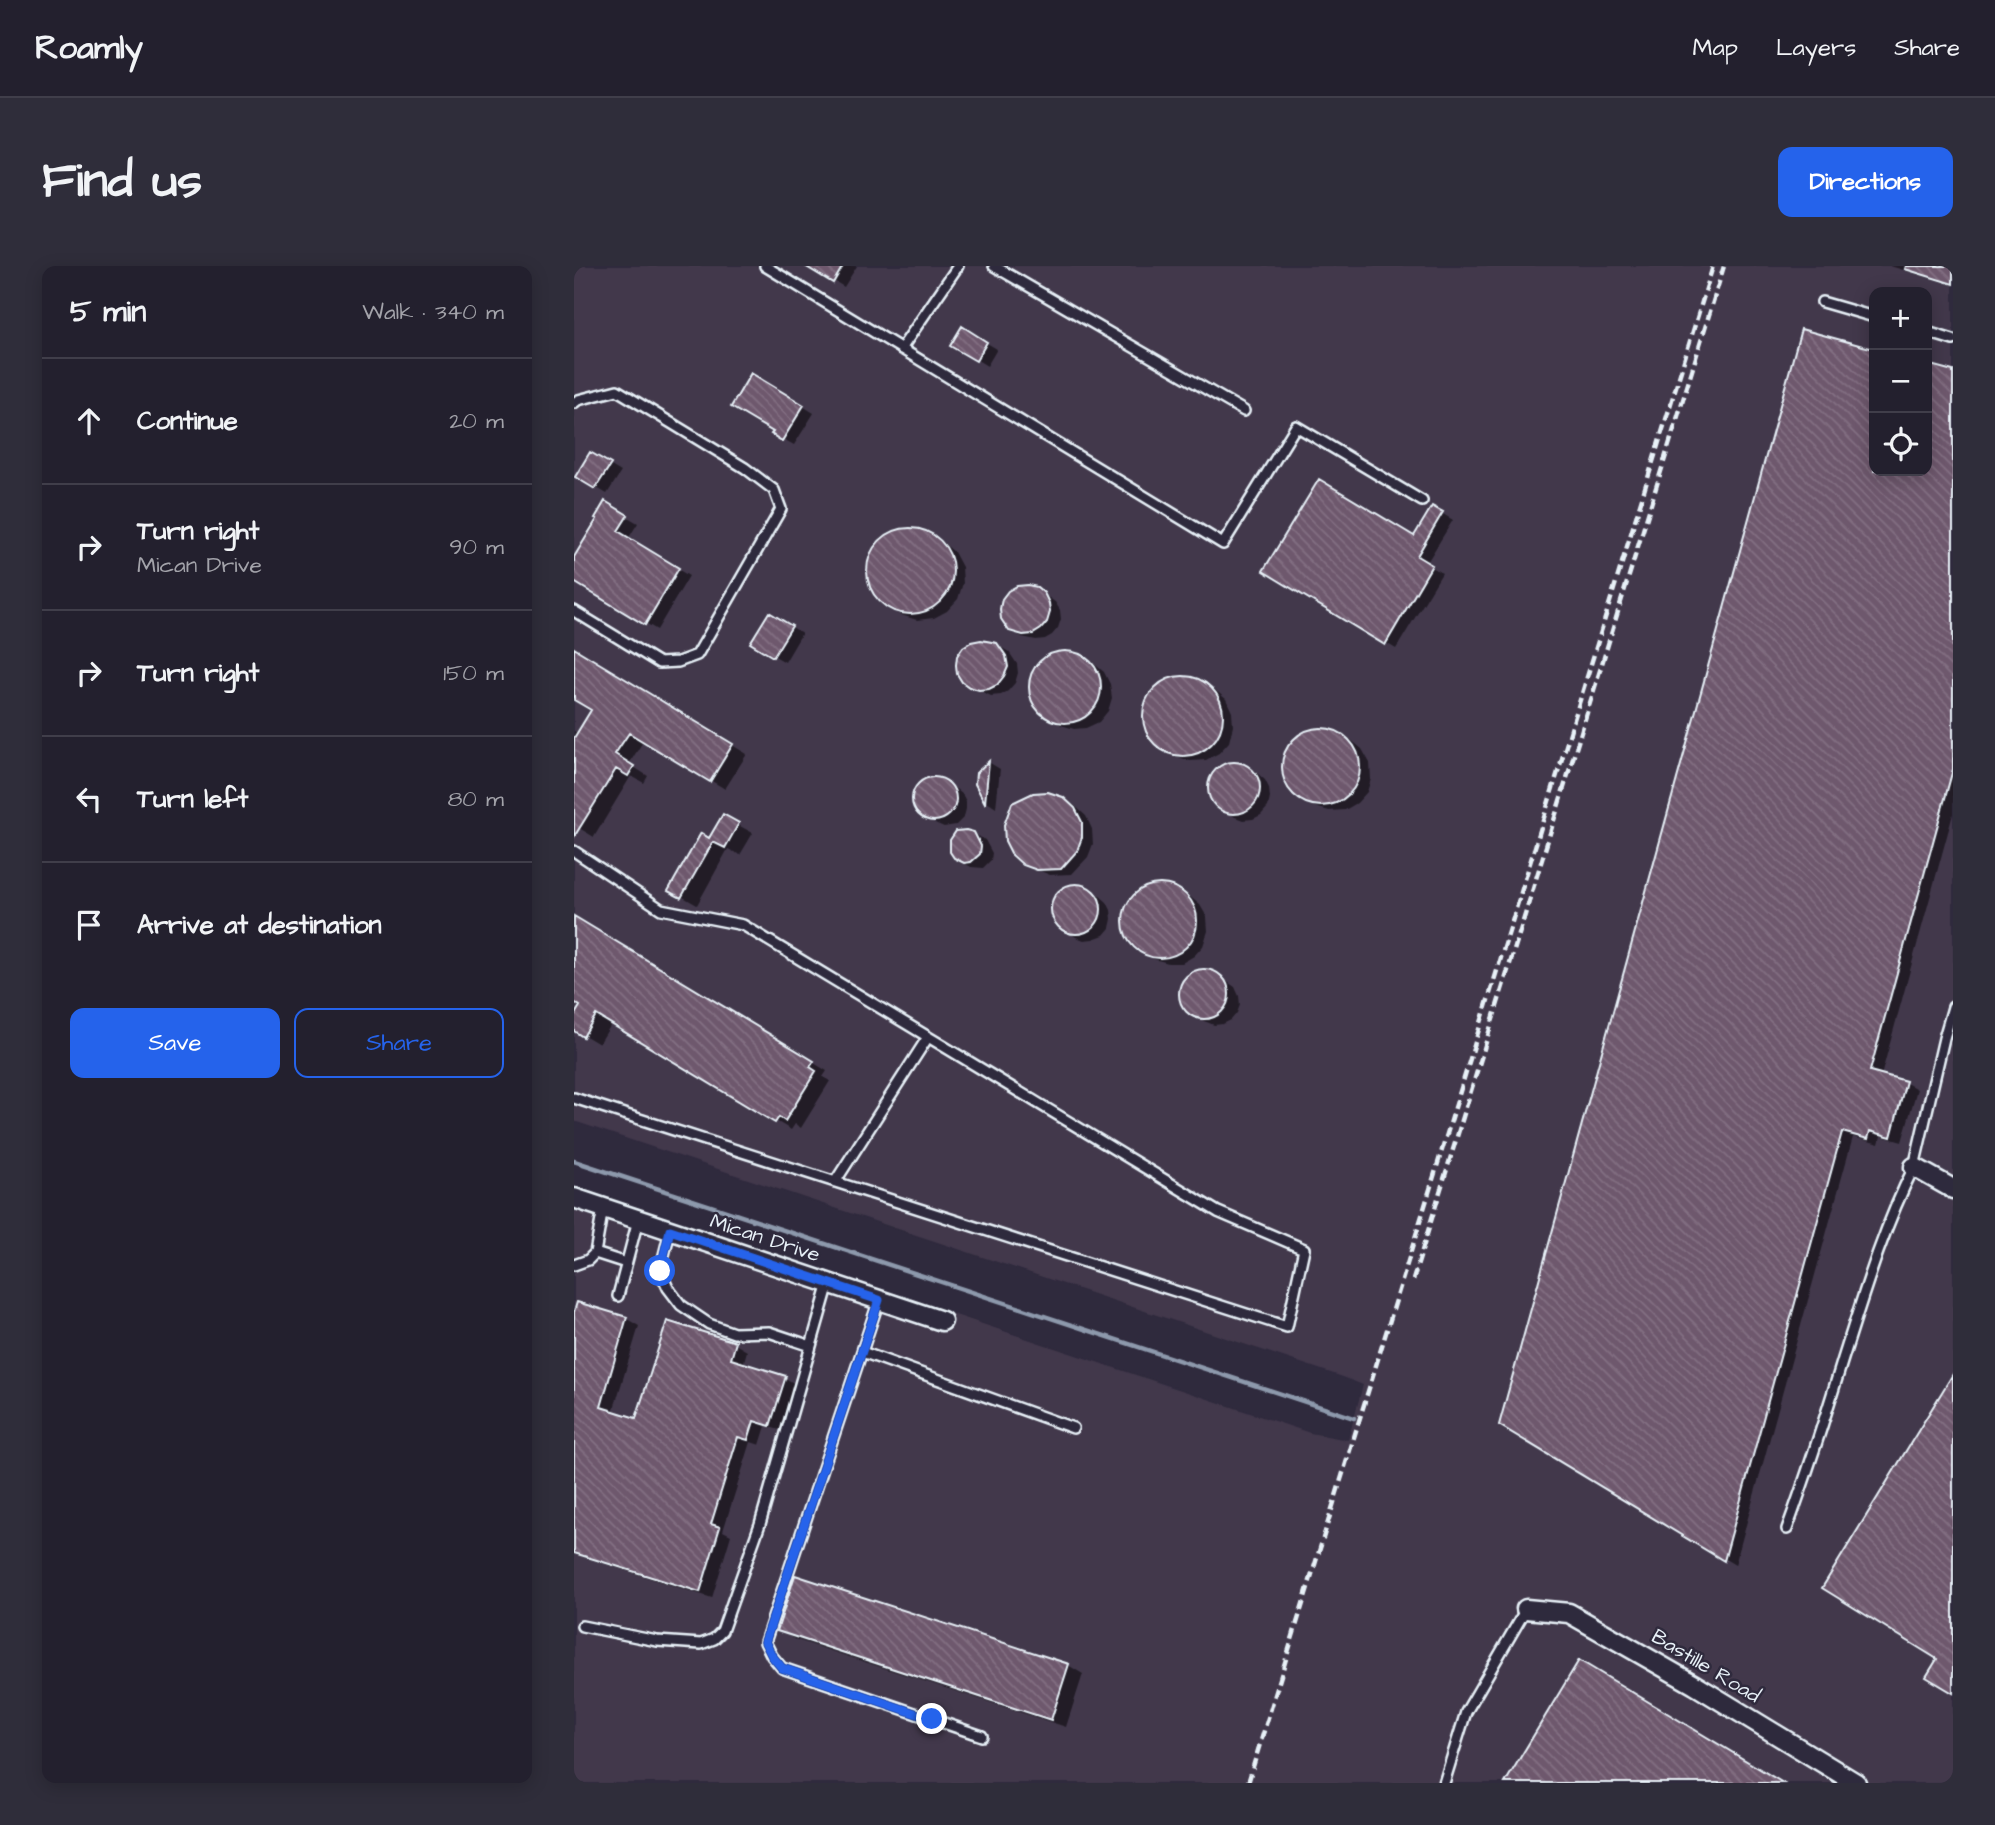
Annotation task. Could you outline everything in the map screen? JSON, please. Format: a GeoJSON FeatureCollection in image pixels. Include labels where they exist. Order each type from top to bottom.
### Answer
{"type":"FeatureCollection","features":[{"type":"Feature","properties":{"kind":"street"},"geometry":{"type":"LineString","coordinates":[[1914,1167],[1953,1189]]}},
{"type":"Feature","properties":{"kind":"street","name":"Mican Drive"},"geometry":{"type":"LineString","coordinates":[[574,1198],[942,1321]]}},
{"type":"Feature","properties":{"kind":"street","name":"Bastille Road"},"geometry":{"type":"LineString","coordinates":[[1526,1609],[1569,1613],[1695,1685],[1856,1783]]}},
{"type":"Feature","properties":{"kind":"lane"},"geometry":{"type":"LineString","coordinates":[[765,266],[1223,544],[1296,426],[1422,501]]}},
{"type":"Feature","properties":{"kind":"lane"},"geometry":{"type":"LineString","coordinates":[[901,349],[958,266]]}},
{"type":"Feature","properties":{"kind":"lane"},"geometry":{"type":"LineString","coordinates":[[994,266],[1244,411]]}},
{"type":"Feature","properties":{"kind":"lane"},"geometry":{"type":"LineString","coordinates":[[1822,302],[1869,316]]}},
{"type":"Feature","properties":{"kind":"lane"},"geometry":{"type":"LineString","coordinates":[[1932,334],[1953,340]]}},
{"type":"Feature","properties":{"kind":"lane"},"geometry":{"type":"LineString","coordinates":[[574,403],[617,390],[754,475],[774,490],[781,509],[697,655],[678,662],[659,663],[574,611]]}},
{"type":"Feature","properties":{"kind":"lane"},"geometry":{"type":"LineString","coordinates":[[574,851],[661,909],[743,925],[1218,1212],[1304,1249],[1287,1326],[574,1098]]}},
{"type":"Feature","properties":{"kind":"lane"},"geometry":{"type":"LineString","coordinates":[[1787,1530],[1813,1460],[1867,1281],[1904,1185],[1914,1167],[1953,1007]]}},
{"type":"Feature","properties":{"kind":"lane"},"geometry":{"type":"LineString","coordinates":[[835,1182],[928,1037]]}},
{"type":"Feature","properties":{"kind":"lane"},"geometry":{"type":"LineString","coordinates":[[574,1265],[588,1260],[595,1253],[603,1208]]}},
{"type":"Feature","properties":{"kind":"lane"},"geometry":{"type":"LineString","coordinates":[[618,1296],[638,1220]]}},
{"type":"Feature","properties":{"kind":"lane"},"geometry":{"type":"LineString","coordinates":[[670,1230],[660,1271],[668,1288],[681,1305],[709,1325],[734,1333],[769,1332],[811,1346]]}},
{"type":"Feature","properties":{"kind":"lane"},"geometry":{"type":"LineString","coordinates":[[595,1253],[626,1263]]}},
{"type":"Feature","properties":{"kind":"lane"},"geometry":{"type":"LineString","coordinates":[[582,1626],[657,1641],[701,1644],[722,1631],[760,1524],[829,1283]]}},
{"type":"Feature","properties":{"kind":"lane"},"geometry":{"type":"LineString","coordinates":[[879,1300],[765,1642],[782,1668],[982,1736]]}},
{"type":"Feature","properties":{"kind":"lane"},"geometry":{"type":"LineString","coordinates":[[862,1352],[1073,1428]]}},
{"type":"Feature","properties":{"kind":"lane"},"geometry":{"type":"LineString","coordinates":[[1444,1783],[1466,1712],[1526,1609]]}},
{"type":"Feature","properties":{"kind":"shaded area"},"geometry":{"type":"Polygon","coordinates":[[[574,266],[1953,266],[1953,1783],[574,1783],[574,1188],[1310,1433],[1348,1440],[1363,1385],[574,1121],[574,266]]]}},
{"type":"Feature","properties":{"kind":"building"},"geometry":{"type":"Polygon","coordinates":[[[805,266],[843,266],[833,283],[805,266]]]}},
{"type":"Feature","properties":{"kind":"building"},"geometry":{"type":"Polygon","coordinates":[[[1906,266],[1953,266],[1953,284],[1905,269],[1906,266]]]}},
{"type":"Feature","properties":{"kind":"building"},"geometry":{"type":"Polygon","coordinates":[[[962,326],[987,342],[976,361],[950,346],[962,326]]]}},
{"type":"Feature","properties":{"kind":"building"},"geometry":{"type":"Polygon","coordinates":[[[1801,329],[1869,348],[1869,476],[1932,476],[1932,365],[1953,371],[1953,769],[1870,1071],[1906,1081],[1891,1137],[1870,1131],[1868,1139],[1842,1132],[1724,1561],[1499,1425],[1801,329]]]}},
{"type":"Feature","properties":{"kind":"building"},"geometry":{"type":"Polygon","coordinates":[[[751,373],[804,405],[782,441],[771,434],[773,432],[731,407],[751,373]]]}},
{"type":"Feature","properties":{"kind":"building"},"geometry":{"type":"Polygon","coordinates":[[[590,452],[611,464],[595,489],[575,477],[590,452]]]}},
{"type":"Feature","properties":{"kind":"building"},"geometry":{"type":"Polygon","coordinates":[[[1319,479],[1414,536],[1432,506],[1443,512],[1417,556],[1432,565],[1385,645],[1263,571],[1319,479]]]}},
{"type":"Feature","properties":{"kind":"building"},"geometry":{"type":"Polygon","coordinates":[[[605,501],[628,515],[618,531],[679,568],[645,625],[574,582],[574,557],[605,501]]]}},
{"type":"Feature","properties":{"kind":"building"},"geometry":{"type":"Polygon","coordinates":[[[910,528],[934,535],[946,547],[953,571],[946,595],[934,607],[910,614],[886,607],[874,595],[867,571],[874,547],[886,535],[910,528]]]}},
{"type":"Feature","properties":{"kind":"building"},"geometry":{"type":"Polygon","coordinates":[[[1017,586],[1037,587],[1044,593],[1050,612],[1041,629],[1033,634],[1023,635],[1009,631],[1001,619],[1000,609],[1002,599],[1008,591],[1017,586]]]}},
{"type":"Feature","properties":{"kind":"building"},"geometry":{"type":"Polygon","coordinates":[[[769,612],[792,626],[773,657],[750,643],[769,612]]]}},
{"type":"Feature","properties":{"kind":"building"},"geometry":{"type":"Polygon","coordinates":[[[981,640],[997,643],[1006,656],[1008,667],[997,685],[979,690],[962,682],[956,665],[957,656],[963,647],[981,640]]]}},
{"type":"Feature","properties":{"kind":"building"},"geometry":{"type":"Polygon","coordinates":[[[574,648],[733,744],[710,782],[629,733],[615,754],[634,766],[628,776],[616,769],[574,837],[574,738],[591,710],[574,700],[574,648]]]}},
{"type":"Feature","properties":{"kind":"building"},"geometry":{"type":"Polygon","coordinates":[[[1058,651],[1072,651],[1091,661],[1101,680],[1101,694],[1091,713],[1072,723],[1058,723],[1039,713],[1029,694],[1029,680],[1039,661],[1058,651]]]}},
{"type":"Feature","properties":{"kind":"building"},"geometry":{"type":"Polygon","coordinates":[[[1183,676],[1198,679],[1211,688],[1220,701],[1223,716],[1220,731],[1211,744],[1198,753],[1183,756],[1168,753],[1155,744],[1146,731],[1143,716],[1146,701],[1155,688],[1168,679],[1183,676]]]}},
{"type":"Feature","properties":{"kind":"building"},"geometry":{"type":"Polygon","coordinates":[[[1321,728],[1336,731],[1349,739],[1357,752],[1360,767],[1357,782],[1349,795],[1336,803],[1321,806],[1306,803],[1293,795],[1285,782],[1282,767],[1285,752],[1293,739],[1306,731],[1321,728]]]}},
{"type":"Feature","properties":{"kind":"building"},"geometry":{"type":"Polygon","coordinates":[[[989,761],[985,803],[975,784],[976,773],[989,761]]]}},
{"type":"Feature","properties":{"kind":"building"},"geometry":{"type":"Polygon","coordinates":[[[1234,762],[1244,764],[1252,770],[1258,778],[1258,798],[1252,806],[1244,812],[1234,814],[1224,812],[1216,806],[1210,798],[1208,788],[1210,778],[1216,770],[1224,764],[1234,762]]]}},
{"type":"Feature","properties":{"kind":"building"},"geometry":{"type":"Polygon","coordinates":[[[934,777],[949,784],[956,799],[949,814],[934,821],[919,814],[912,799],[919,784],[934,777]]]}},
{"type":"Feature","properties":{"kind":"building"},"geometry":{"type":"Polygon","coordinates":[[[1048,792],[1063,797],[1075,808],[1082,822],[1082,837],[1077,851],[1061,869],[1037,870],[1023,865],[1012,855],[1005,841],[1004,825],[1012,803],[1033,793],[1048,792]]]}},
{"type":"Feature","properties":{"kind":"building"},"geometry":{"type":"Polygon","coordinates":[[[723,814],[739,823],[725,848],[713,842],[681,898],[668,891],[701,833],[709,838],[723,814]]]}},
{"type":"Feature","properties":{"kind":"building"},"geometry":{"type":"Polygon","coordinates":[[[956,831],[974,832],[981,846],[980,854],[971,862],[964,863],[954,858],[950,852],[950,840],[956,831]]]}},
{"type":"Feature","properties":{"kind":"building"},"geometry":{"type":"Polygon","coordinates":[[[1153,884],[1167,884],[1181,890],[1191,900],[1197,921],[1195,935],[1181,952],[1167,958],[1153,958],[1139,952],[1129,942],[1123,928],[1123,914],[1129,900],[1139,890],[1153,884]]]}},
{"type":"Feature","properties":{"kind":"building"},"geometry":{"type":"Polygon","coordinates":[[[1066,885],[1086,885],[1100,899],[1100,919],[1086,933],[1066,933],[1052,919],[1052,899],[1066,885]]]}},
{"type":"Feature","properties":{"kind":"building"},"geometry":{"type":"Polygon","coordinates":[[[574,916],[814,1061],[810,1067],[816,1071],[785,1121],[779,1117],[775,1123],[596,1015],[583,1037],[574,1031],[574,1016],[580,1006],[574,1002],[574,916]]]}},
{"type":"Feature","properties":{"kind":"building"},"geometry":{"type":"Polygon","coordinates":[[[1204,969],[1222,976],[1229,994],[1222,1012],[1204,1019],[1186,1012],[1179,994],[1186,976],[1204,969]]]}},
{"type":"Feature","properties":{"kind":"building"},"geometry":{"type":"Polygon","coordinates":[[[577,1302],[627,1317],[601,1407],[636,1418],[667,1321],[736,1342],[731,1359],[786,1376],[770,1426],[754,1421],[748,1440],[738,1437],[711,1524],[720,1527],[700,1592],[574,1553],[574,1312],[577,1302]]]}},
{"type":"Feature","properties":{"kind":"building"},"geometry":{"type":"Polygon","coordinates":[[[1953,1374],[1953,1693],[1926,1677],[1937,1659],[1822,1588],[1953,1374]]]}},
{"type":"Feature","properties":{"kind":"building"},"geometry":{"type":"Polygon","coordinates":[[[795,1575],[1069,1664],[1051,1720],[777,1631],[795,1575]]]}},
{"type":"Feature","properties":{"kind":"building"},"geometry":{"type":"Polygon","coordinates":[[[1579,1660],[1783,1783],[1505,1783],[1579,1660]]]}},
{"type":"Feature","properties":{"kind":"waterway"},"geometry":{"type":"LineString","coordinates":[[574,1161],[1354,1418]]}},
{"type":"Feature","properties":{"kind":"railway"},"geometry":{"type":"LineString","coordinates":[[1248,1783],[1713,266]]}},
{"type":"Feature","properties":{"kind":"railway"},"geometry":{"type":"LineString","coordinates":[[1413,1280],[1724,266]]}},
{"type":"Feature","properties":{"kind":"route"},"geometry":{"type":"LineString","coordinates":[[660,1271],[670,1230],[879,1300],[765,1642],[782,1668],[932,1719]]}}]}
